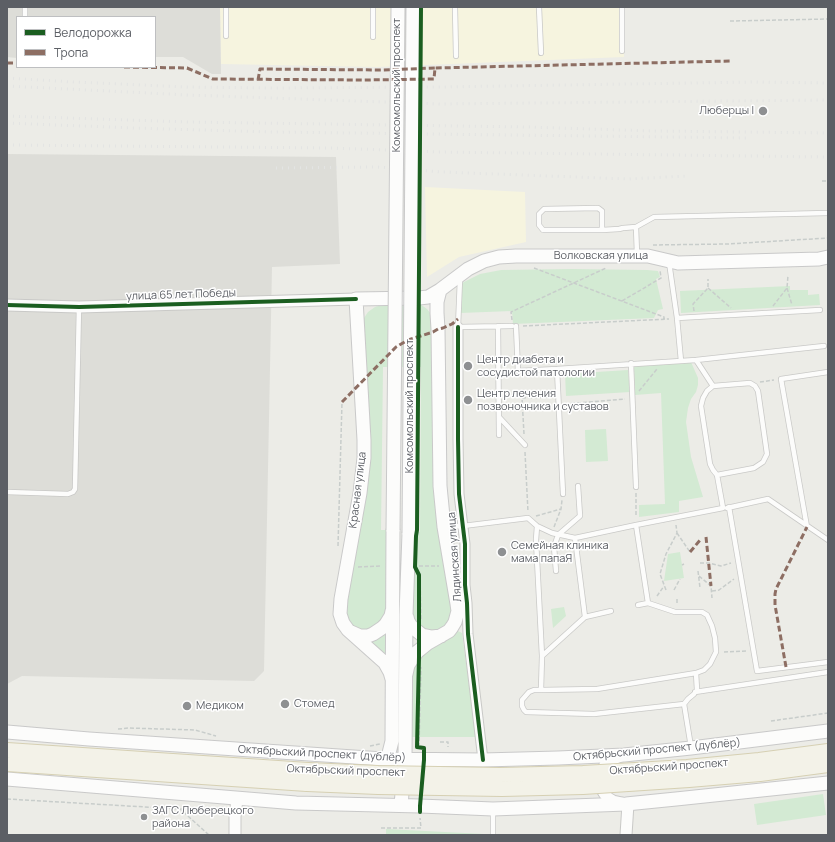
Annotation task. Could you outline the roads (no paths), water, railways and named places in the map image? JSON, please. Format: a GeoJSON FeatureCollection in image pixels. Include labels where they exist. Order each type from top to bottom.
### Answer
{"type":"FeatureCollection","features":[{"type":"Feature","properties":{"kind":"main road","name":"Комсомольский проспект"},"geometry":{"type":"LineString","coordinates":[[383,759],[387,757],[389,753],[392,740],[398,7]]}},
{"type":"Feature","properties":{"kind":"main road","name":"Комсомольский проспект"},"geometry":{"type":"LineString","coordinates":[[401,805],[406,759],[406,615],[409,532],[413,7]]}},
{"type":"Feature","properties":{"kind":"main road","name":"Волковская улица"},"geometry":{"type":"LineString","coordinates":[[356,299],[425,297],[440,290],[468,269],[484,261],[499,257],[637,250],[664,265],[678,262],[825,259]]}},
{"type":"Feature","properties":{"kind":"main road","name":"Лядинская улица"},"geometry":{"type":"LineString","coordinates":[[406,674],[408,665],[419,651],[428,643],[449,631],[455,622],[458,611],[444,527],[440,486],[437,302],[440,290]]}},
{"type":"Feature","properties":{"kind":"main road","name":"Красная улица"},"geometry":{"type":"LineString","coordinates":[[348,630],[343,623],[340,614],[341,599],[360,493],[364,458],[356,299]]}},
{"type":"Feature","properties":{"kind":"main road"},"geometry":{"type":"LineString","coordinates":[[348,630],[360,636],[368,636],[373,634],[386,624],[391,616],[393,608]]}},
{"type":"Feature","properties":{"kind":"main road"},"geometry":{"type":"LineString","coordinates":[[406,615],[409,624],[419,633],[427,637],[441,636]]}},
{"type":"Feature","properties":{"kind":"main road"},"geometry":{"type":"LineString","coordinates":[[348,630],[382,660],[389,669],[392,680]]}},
{"type":"Feature","properties":{"kind":"main road","name":"Октябрьский проспект (дублёр)"},"geometry":{"type":"LineString","coordinates":[[7,732],[383,759],[483,760],[624,755],[828,731]]}},
{"type":"Feature","properties":{"kind":"main road","name":"Октябрьский проспект"},"geometry":{"type":"LineString","coordinates":[[7,750],[308,777],[378,787],[502,789],[576,787],[728,777],[828,765]]}},
{"type":"Feature","properties":{"kind":"main road","name":"Октябрьский проспект"},"geometry":{"type":"LineString","coordinates":[[7,764],[308,777],[386,774],[500,775],[583,773],[687,766],[752,761],[828,751]]}},
{"type":"Feature","properties":{"kind":"main road"},"geometry":{"type":"LineString","coordinates":[[7,780],[296,803],[493,809],[627,804],[828,783]]}},
{"type":"Feature","properties":{"kind":"street","name":"улица 65 лет Победы"},"geometry":{"type":"LineString","coordinates":[[7,305],[79,307],[356,299]]}},
{"type":"Feature","properties":{"kind":"street","name":"Лядинская улица"},"geometry":{"type":"LineString","coordinates":[[458,327],[459,494],[466,553],[465,585],[468,634],[483,760]]}},
{"type":"Feature","properties":{"kind":"street"},"geometry":{"type":"LineString","coordinates":[[624,755],[609,761],[605,765],[600,776],[600,782],[601,788],[608,798],[613,801],[627,804],[626,835]]}},
{"type":"Feature","properties":{"kind":"street"},"geometry":{"type":"LineString","coordinates":[[236,835],[235,817],[237,799]]}},
{"type":"Feature","properties":{"kind":"lane"},"geometry":{"type":"LineString","coordinates":[[226,7],[226,36]]}},
{"type":"Feature","properties":{"kind":"lane"},"geometry":{"type":"LineString","coordinates":[[373,7],[373,38]]}},
{"type":"Feature","properties":{"kind":"lane"},"geometry":{"type":"LineString","coordinates":[[455,7],[456,56]]}},
{"type":"Feature","properties":{"kind":"lane"},"geometry":{"type":"LineString","coordinates":[[539,7],[541,53]]}},
{"type":"Feature","properties":{"kind":"lane"},"geometry":{"type":"LineString","coordinates":[[622,7],[622,51]]}},
{"type":"Feature","properties":{"kind":"lane"},"geometry":{"type":"LineString","coordinates":[[602,230],[602,211],[598,208],[544,209],[539,214],[539,226],[543,230],[602,230],[619,230],[623,228],[636,227],[654,217],[828,213]]}},
{"type":"Feature","properties":{"kind":"lane"},"geometry":{"type":"LineString","coordinates":[[636,227],[637,250]]}},
{"type":"Feature","properties":{"kind":"lane"},"geometry":{"type":"LineString","coordinates":[[664,265],[677,318],[680,361]]}},
{"type":"Feature","properties":{"kind":"lane"},"geometry":{"type":"LineString","coordinates":[[460,274],[458,327],[514,326],[518,371],[696,360],[824,346]]}},
{"type":"Feature","properties":{"kind":"lane"},"geometry":{"type":"LineString","coordinates":[[7,492],[68,494],[73,492],[75,489],[79,307]]}},
{"type":"Feature","properties":{"kind":"lane"},"geometry":{"type":"LineString","coordinates":[[677,318],[820,310]]}},
{"type":"Feature","properties":{"kind":"lane"},"geometry":{"type":"LineString","coordinates":[[498,326],[499,435]]}},
{"type":"Feature","properties":{"kind":"lane"},"geometry":{"type":"LineString","coordinates":[[696,360],[713,386]]}},
{"type":"Feature","properties":{"kind":"lane"},"geometry":{"type":"LineString","coordinates":[[632,364],[636,487]]}},
{"type":"Feature","properties":{"kind":"lane"},"geometry":{"type":"LineString","coordinates":[[557,369],[563,494]]}},
{"type":"Feature","properties":{"kind":"lane"},"geometry":{"type":"LineString","coordinates":[[808,527],[781,379],[828,372]]}},
{"type":"Feature","properties":{"kind":"lane"},"geometry":{"type":"LineString","coordinates":[[717,475],[754,468],[763,462],[767,454],[758,391],[755,386],[750,383],[713,386],[703,398],[701,406],[710,464],[717,475],[723,508]]}},
{"type":"Feature","properties":{"kind":"lane"},"geometry":{"type":"LineString","coordinates":[[499,417],[525,445]]}},
{"type":"Feature","properties":{"kind":"lane"},"geometry":{"type":"LineString","coordinates":[[556,571],[554,547],[558,534],[580,516],[578,486]]}},
{"type":"Feature","properties":{"kind":"lane"},"geometry":{"type":"LineString","coordinates":[[444,527],[528,518],[537,526],[552,533],[575,538],[768,499],[828,540]]}},
{"type":"Feature","properties":{"kind":"lane"},"geometry":{"type":"LineString","coordinates":[[729,507],[757,672],[828,662]]}},
{"type":"Feature","properties":{"kind":"lane"},"geometry":{"type":"LineString","coordinates":[[636,525],[648,603]]}},
{"type":"Feature","properties":{"kind":"lane"},"geometry":{"type":"LineString","coordinates":[[537,526],[536,540],[542,656],[541,690]]}},
{"type":"Feature","properties":{"kind":"lane"},"geometry":{"type":"LineString","coordinates":[[575,538],[585,617]]}},
{"type":"Feature","properties":{"kind":"lane"},"geometry":{"type":"LineString","coordinates":[[638,605],[648,603],[675,612],[702,612],[707,615],[715,638],[716,652],[710,664],[704,670],[696,673],[597,689],[534,690],[529,692],[522,700],[524,710],[526,712],[594,714],[684,704],[696,690],[696,673]]}},
{"type":"Feature","properties":{"kind":"lane"},"geometry":{"type":"LineString","coordinates":[[542,656],[585,617],[612,611]]}},
{"type":"Feature","properties":{"kind":"lane"},"geometry":{"type":"LineString","coordinates":[[695,692],[828,672]]}},
{"type":"Feature","properties":{"kind":"lane"},"geometry":{"type":"LineString","coordinates":[[684,704],[691,748]]}},
{"type":"Feature","properties":{"kind":"lane"},"geometry":{"type":"LineString","coordinates":[[493,809],[493,835]]}},
{"type":"Feature","properties":{"kind":"railway"},"geometry":{"type":"LineString","coordinates":[[7,78],[188,87],[273,88],[756,82],[828,83]]}},
{"type":"Feature","properties":{"kind":"railway"},"geometry":{"type":"LineString","coordinates":[[7,86],[188,95],[439,104],[828,100]]}},
{"type":"Feature","properties":{"kind":"railway"},"geometry":{"type":"LineString","coordinates":[[7,116],[188,122],[828,133]]}},
{"type":"Feature","properties":{"kind":"railway"},"geometry":{"type":"LineString","coordinates":[[7,123],[272,132],[749,138]]}},
{"type":"Feature","properties":{"kind":"railway"},"geometry":{"type":"LineString","coordinates":[[7,145],[332,148],[438,152],[828,157]]}},
{"type":"Feature","properties":{"kind":"railway"},"geometry":{"type":"LineString","coordinates":[[276,168],[377,167],[442,172],[629,179],[687,176]]}},
{"type":"Feature","properties":{"kind":"place","name":"Люберцы I"},"geometry":{"type":"Point","coordinates":[763,111]}},
{"type":"Feature","properties":{"kind":"place","name":"Центр диабета и сосудистой патологии"},"geometry":{"type":"Point","coordinates":[468,366]}},
{"type":"Feature","properties":{"kind":"place","name":"Центр лечения позвоночника и суставов"},"geometry":{"type":"Point","coordinates":[468,400]}},
{"type":"Feature","properties":{"kind":"place","name":"Семейная клиника мама папаЯ"},"geometry":{"type":"Point","coordinates":[502,552]}},
{"type":"Feature","properties":{"kind":"place","name":"Стомед"},"geometry":{"type":"Point","coordinates":[285,704]}},
{"type":"Feature","properties":{"kind":"place","name":"Медиком"},"geometry":{"type":"Point","coordinates":[187,706]}},
{"type":"Feature","properties":{"kind":"place","name":"ЗАГС Люберецкого района"},"geometry":{"type":"Point","coordinates":[144,817]}}]}
